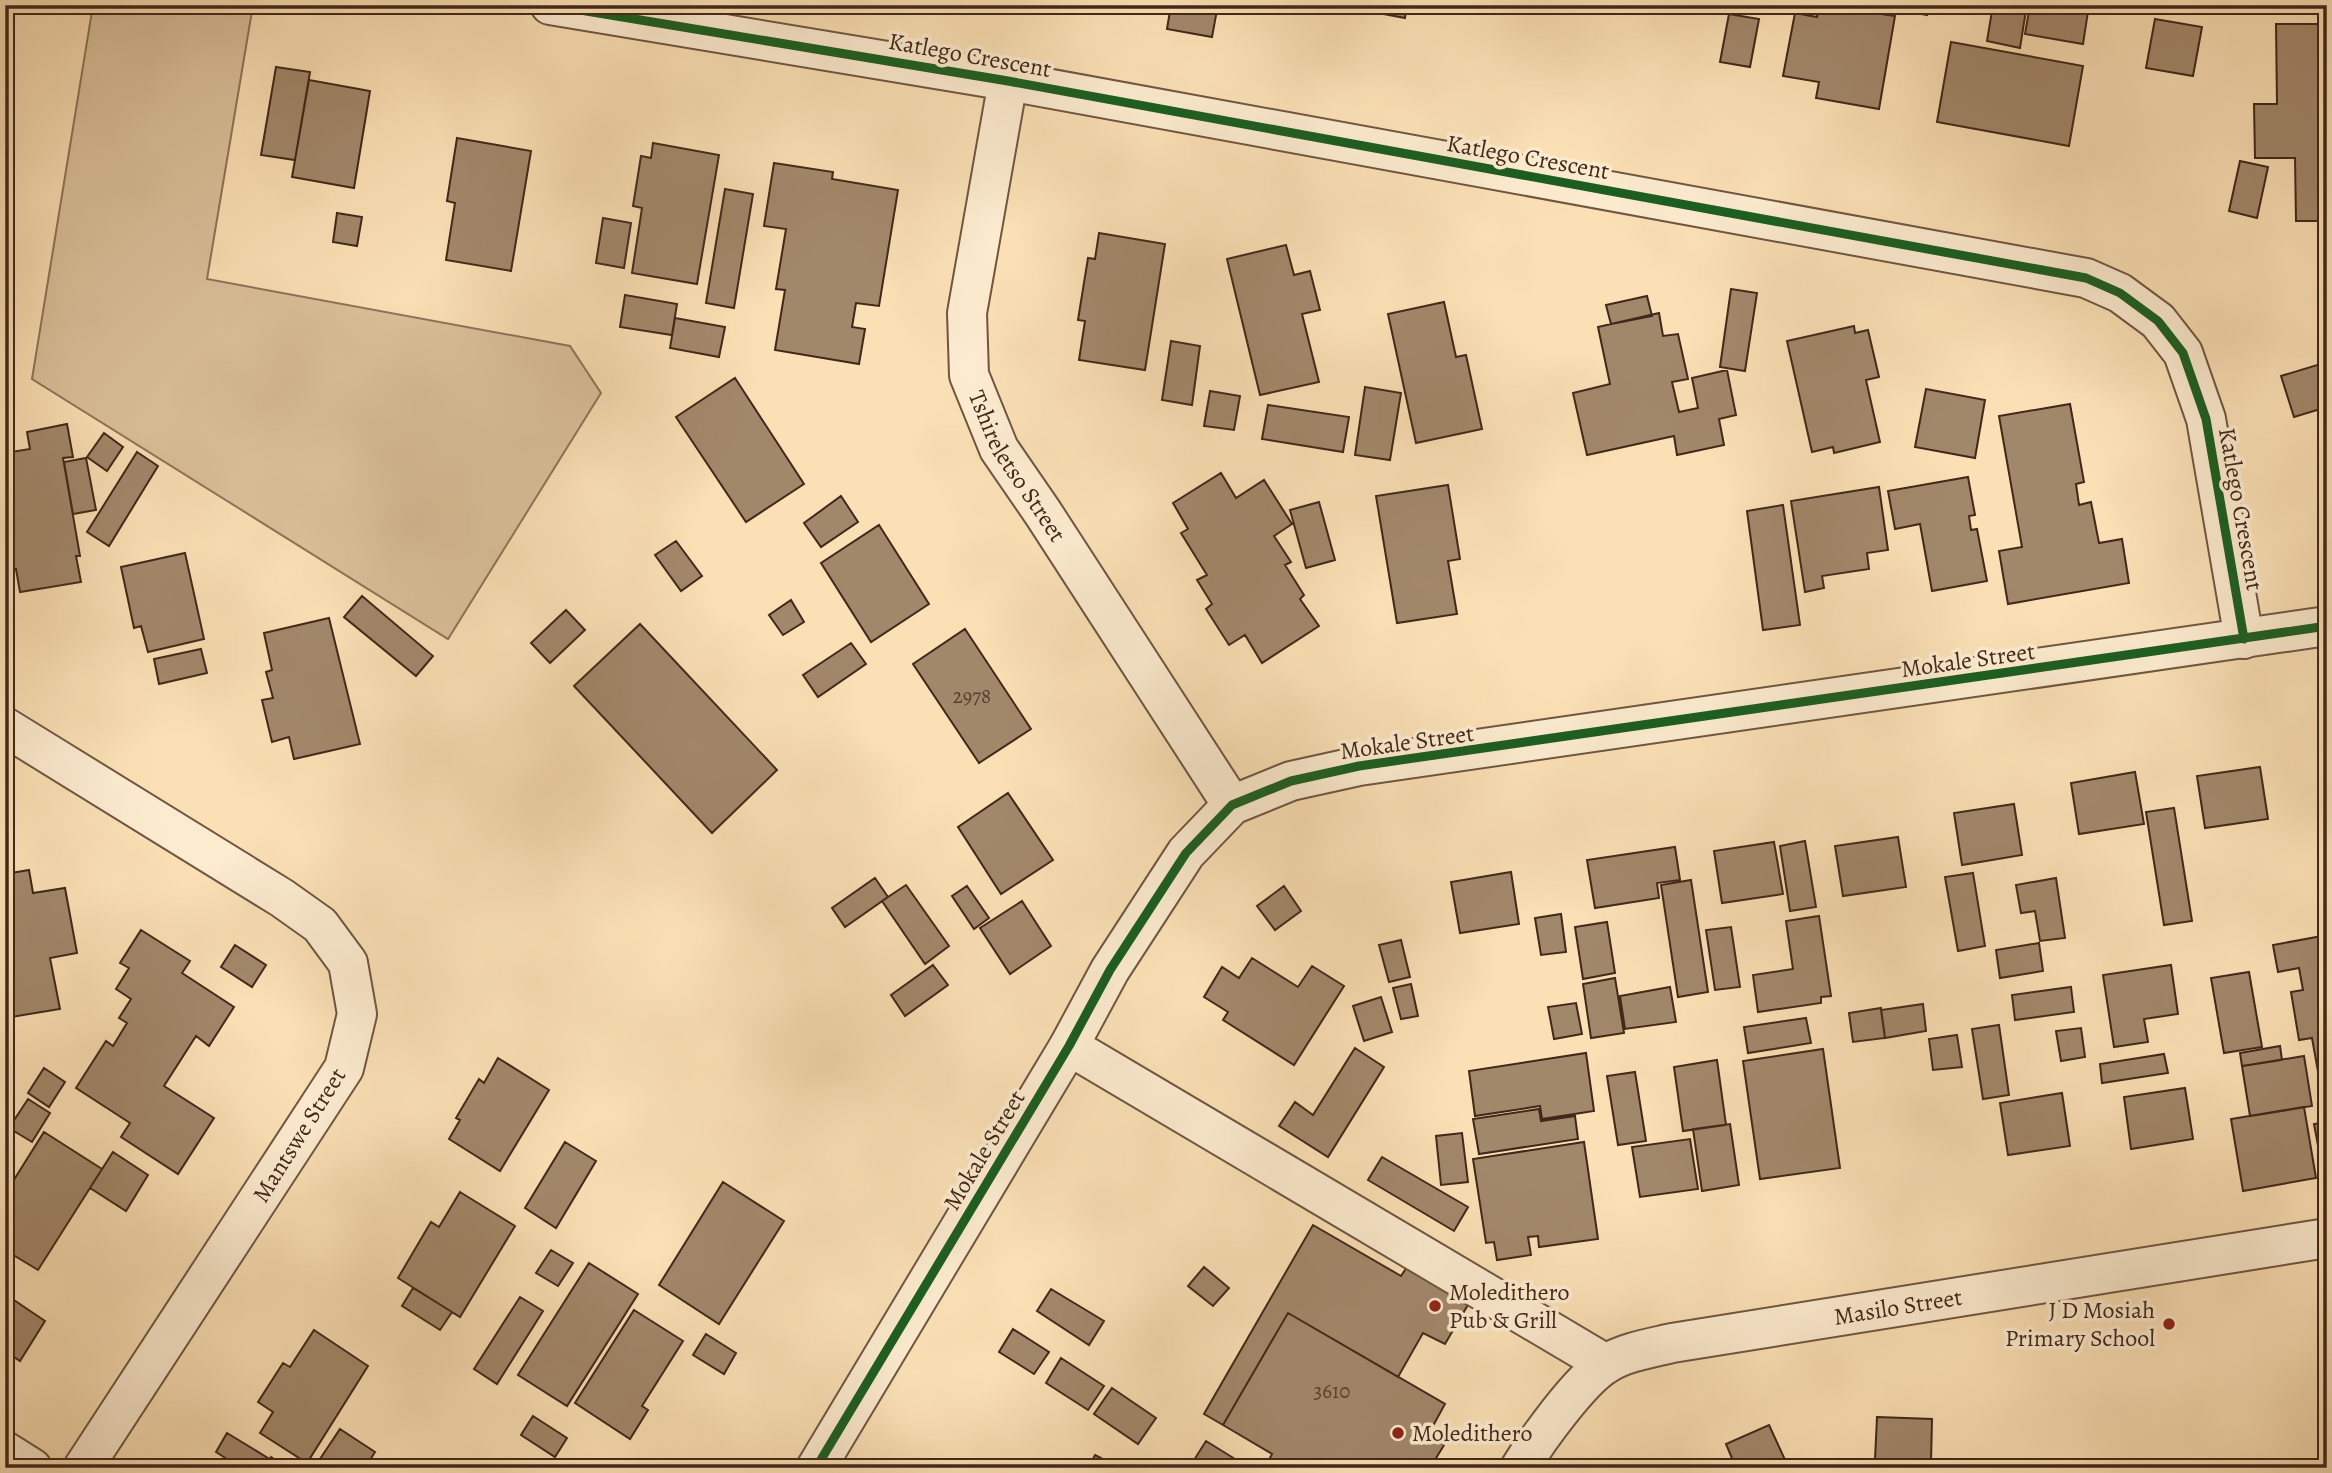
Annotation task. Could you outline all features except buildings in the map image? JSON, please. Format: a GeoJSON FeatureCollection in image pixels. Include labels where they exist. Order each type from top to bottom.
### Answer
{"type":"FeatureCollection","features":[{"type":"Feature","properties":{"kind":"street","name":"Katlego Crescent"},"geometry":{"type":"LineString","coordinates":[[558,6],[1008,81],[2085,278],[2120,293],[2158,321],[2183,353],[2206,419],[2244,639]]}},
{"type":"Feature","properties":{"kind":"street","name":"Tshireletso Street"},"geometry":{"type":"LineString","coordinates":[[1008,81],[967,313],[969,375],[999,449],[1232,805]]}},
{"type":"Feature","properties":{"kind":"street","name":"Mokale Street"},"geometry":{"type":"LineString","coordinates":[[816,1468],[1069,1046],[1110,970],[1186,853],[1232,805],[1292,781],[1359,766],[2327,626]]}},
{"type":"Feature","properties":{"kind":"street","name":"Mantswe Street"},"geometry":{"type":"LineString","coordinates":[[5,727],[282,898],[320,925],[348,963],[357,1014],[344,1068],[83,1468]]}},
{"type":"Feature","properties":{"kind":"street"},"geometry":{"type":"LineString","coordinates":[[1069,1046],[1605,1364]]}},
{"type":"Feature","properties":{"kind":"street","name":"Masilo Street"},"geometry":{"type":"LineString","coordinates":[[1520,1468],[1532,1448],[1574,1395],[1605,1364],[1640,1350],[2327,1238]]}},
{"type":"Feature","properties":{"kind":"street"},"geometry":{"type":"LineString","coordinates":[[5,1451],[32,1468]]}},
{"type":"Feature","properties":{"kind":"shaded area"},"geometry":{"type":"Polygon","coordinates":[[[93,5],[253,5],[207,279],[570,346],[601,393],[448,639],[32,379],[93,5]]]}},
{"type":"Feature","properties":{"kind":"cycle path"},"geometry":{"type":"LineString","coordinates":[[550,5],[1008,81],[2086,278],[2120,293],[2158,321],[2183,353],[2206,419],[2244,639]]}},
{"type":"Feature","properties":{"kind":"cycle path"},"geometry":{"type":"LineString","coordinates":[[816,1468],[1069,1046],[1110,970],[1186,853],[1232,805],[1291,781],[1359,766],[2327,626]]}},
{"type":"Feature","properties":{"kind":"place","name":"Moledithero Pub & Grill"},"geometry":{"type":"Point","coordinates":[1435,1306]}},
{"type":"Feature","properties":{"kind":"place","name":"J D Mosiah Primary School"},"geometry":{"type":"Point","coordinates":[2169,1324]}},
{"type":"Feature","properties":{"kind":"place","name":"Moledithero"},"geometry":{"type":"Point","coordinates":[1398,1433]}}]}
